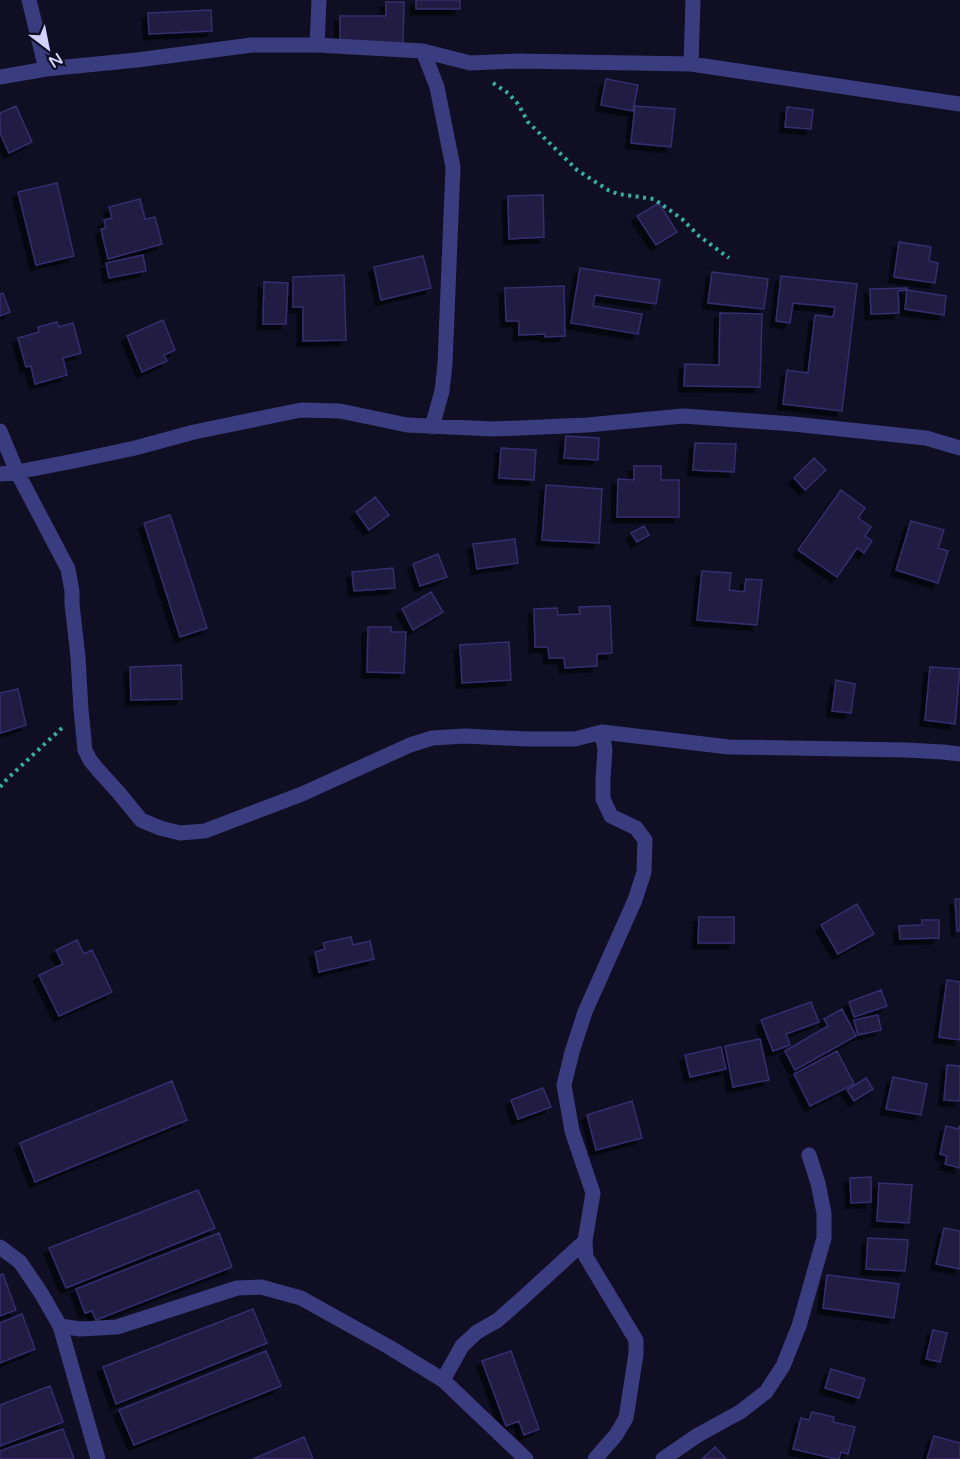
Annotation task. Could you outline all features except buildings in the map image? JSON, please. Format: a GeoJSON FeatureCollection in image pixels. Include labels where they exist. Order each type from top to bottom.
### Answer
{"type":"FeatureCollection","features":[{"type":"Feature","properties":{"kind":"street"},"geometry":{"type":"LineString","coordinates":[[29,0],[46,69]]}},
{"type":"Feature","properties":{"kind":"street"},"geometry":{"type":"LineString","coordinates":[[317,45],[319,0]]}},
{"type":"Feature","properties":{"kind":"street"},"geometry":{"type":"LineString","coordinates":[[690,64],[693,0]]}},
{"type":"Feature","properties":{"kind":"street"},"geometry":{"type":"LineString","coordinates":[[0,77],[46,69],[252,45],[317,45],[423,51],[470,63],[518,61],[690,64],[960,104]]}},
{"type":"Feature","properties":{"kind":"street"},"geometry":{"type":"LineString","coordinates":[[423,51],[437,87],[453,167],[445,364],[442,391],[432,427]]}},
{"type":"Feature","properties":{"kind":"street"},"geometry":{"type":"LineString","coordinates":[[0,474],[125,450],[194,432],[301,410],[340,411],[406,425],[494,429],[586,425],[683,416],[793,424],[926,438],[960,448]]}},
{"type":"Feature","properties":{"kind":"street"},"geometry":{"type":"LineString","coordinates":[[0,431],[17,472],[68,569],[72,591],[81,710],[86,750],[90,760],[141,820],[160,828],[180,833],[205,831],[256,813],[410,745],[432,738],[465,736],[575,739],[602,732],[729,747],[906,750],[960,754]]}},
{"type":"Feature","properties":{"kind":"street"},"geometry":{"type":"LineString","coordinates":[[595,1459],[616,1435],[626,1418],[636,1340],[586,1257],[585,1241],[593,1192],[572,1131],[564,1085],[585,1012],[635,900],[644,872],[645,840],[636,828],[611,816],[603,799],[605,750],[602,732]]}},
{"type":"Feature","properties":{"kind":"street"},"geometry":{"type":"LineString","coordinates":[[663,1459],[698,1435],[740,1412],[766,1392],[783,1366],[799,1326],[824,1238],[824,1213],[809,1155]]}},
{"type":"Feature","properties":{"kind":"street"},"geometry":{"type":"LineString","coordinates":[[443,1380],[462,1346],[477,1332],[498,1320],[585,1241]]}},
{"type":"Feature","properties":{"kind":"street"},"geometry":{"type":"LineString","coordinates":[[0,1247],[20,1262],[60,1326],[98,1459]]}},
{"type":"Feature","properties":{"kind":"street"},"geometry":{"type":"LineString","coordinates":[[60,1326],[80,1329],[117,1327],[237,1288],[261,1287],[301,1298],[443,1380],[526,1459]]}},
{"type":"Feature","properties":{"kind":"path"},"geometry":{"type":"LineString","coordinates":[[470,63],[479,73],[508,93],[518,104],[528,122],[577,170],[618,194],[654,199],[729,258]]}},
{"type":"Feature","properties":{"kind":"path"},"geometry":{"type":"LineString","coordinates":[[0,787],[81,710]]}}]}
